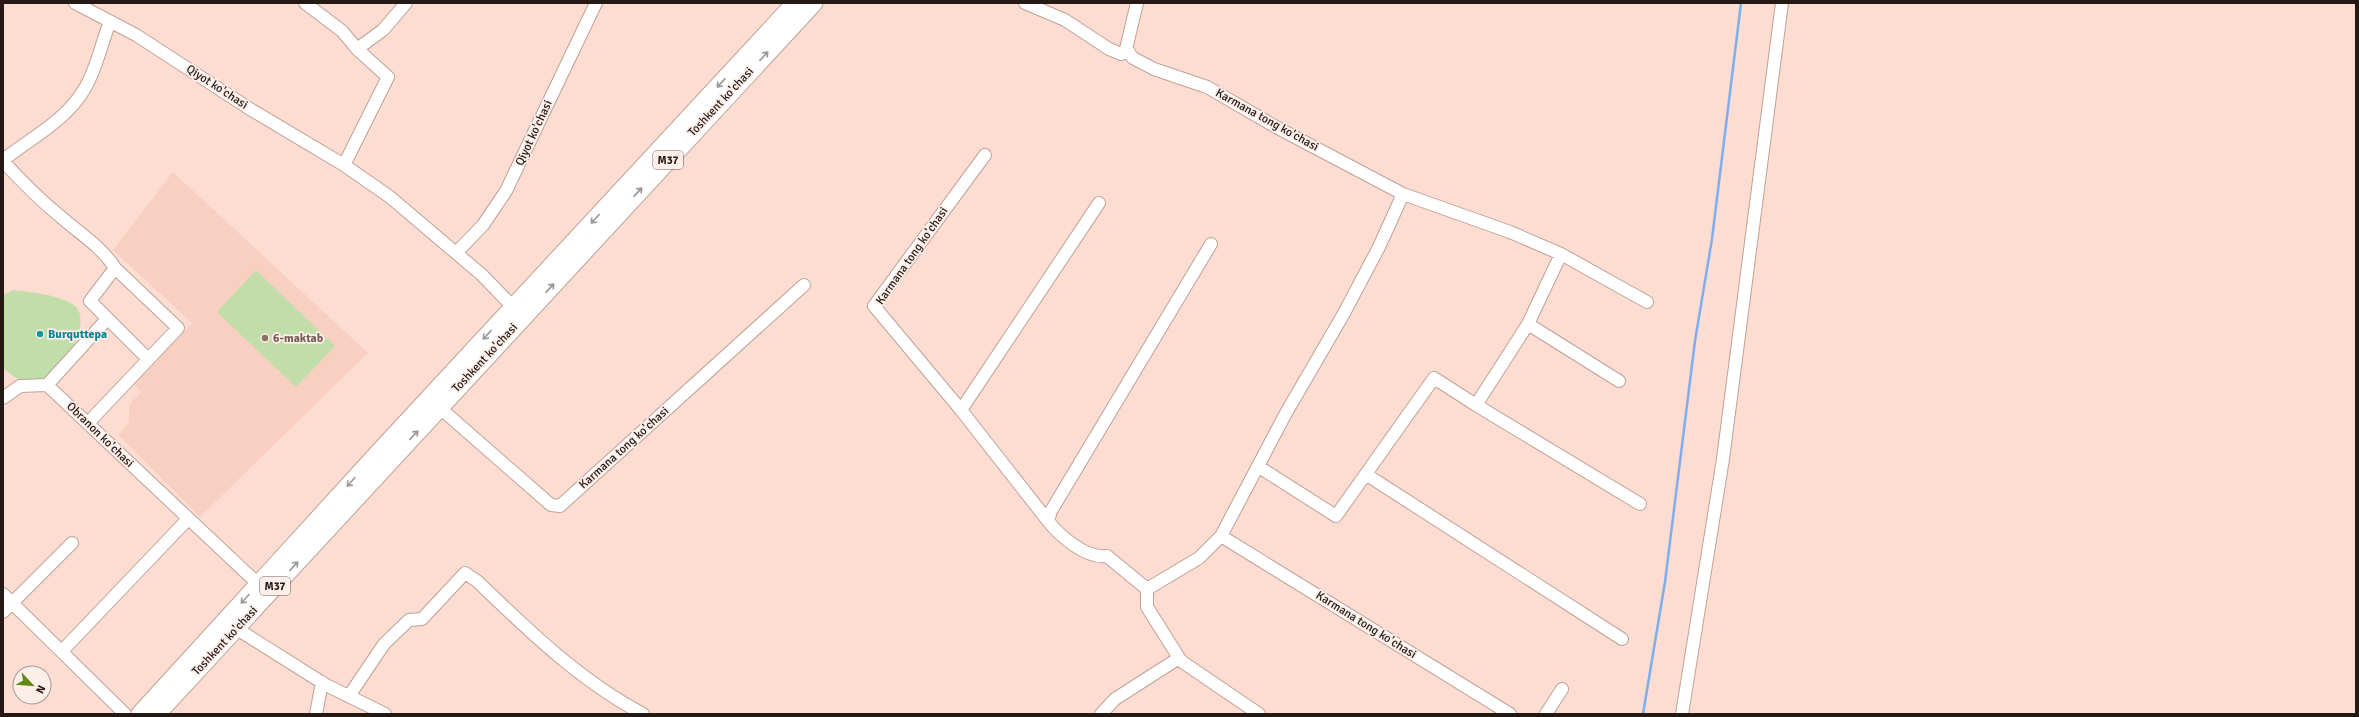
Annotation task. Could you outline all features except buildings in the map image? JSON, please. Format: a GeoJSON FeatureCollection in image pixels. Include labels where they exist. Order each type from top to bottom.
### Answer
{"type":"FeatureCollection","features":[{"type":"Feature","properties":{"kind":"highway","name":"Toshkent ko'chasi"},"geometry":{"type":"LineString","coordinates":[[157,714],[440,408],[518,312],[795,3]]}},
{"type":"Feature","properties":{"kind":"highway","name":"Toshkent ko'chasi"},"geometry":{"type":"LineString","coordinates":[[140,714],[258,584],[814,3]]}},
{"type":"Feature","properties":{"kind":"street","name":"Qiyot ko'chasi"},"geometry":{"type":"LineString","coordinates":[[75,3],[136,35],[250,109],[344,164],[390,197],[482,275],[518,312]]}},
{"type":"Feature","properties":{"kind":"street"},"geometry":{"type":"LineString","coordinates":[[305,3],[342,31],[357,50],[388,77],[344,164]]}},
{"type":"Feature","properties":{"kind":"street"},"geometry":{"type":"LineString","coordinates":[[357,50],[383,30],[406,3]]}},
{"type":"Feature","properties":{"kind":"street","name":"Qiyot ko'chasi"},"geometry":{"type":"LineString","coordinates":[[456,253],[483,225],[506,190],[596,3]]}},
{"type":"Feature","properties":{"kind":"street"},"geometry":{"type":"LineString","coordinates":[[1025,3],[1065,20],[1109,49],[1121,54],[1129,52],[1126,49],[1138,3]]}},
{"type":"Feature","properties":{"kind":"street"},"geometry":{"type":"LineString","coordinates":[[1682,714],[1723,459],[1782,3]]}},
{"type":"Feature","properties":{"kind":"street"},"geometry":{"type":"LineString","coordinates":[[88,423],[178,328],[115,268],[108,256],[59,216],[19,179],[3,160],[62,117],[84,89],[95,68],[110,22]]}},
{"type":"Feature","properties":{"kind":"street","name":"Karmana tong ko'chasi"},"geometry":{"type":"LineString","coordinates":[[1129,52],[1133,58],[1154,69],[1207,87],[1276,128],[1403,194],[1510,232],[1561,254],[1647,302]]}},
{"type":"Feature","properties":{"kind":"street","name":"Karmana tong ko'chasi"},"geometry":{"type":"LineString","coordinates":[[985,156],[874,306],[961,410],[1055,530],[1085,552],[1099,557],[1107,556],[1147,589]]}},
{"type":"Feature","properties":{"kind":"street"},"geometry":{"type":"LineString","coordinates":[[1259,714],[1180,658],[1147,607],[1147,589],[1199,558],[1221,536],[1286,413],[1343,315],[1379,247],[1403,194]]}},
{"type":"Feature","properties":{"kind":"street"},"geometry":{"type":"LineString","coordinates":[[961,410],[1099,203]]}},
{"type":"Feature","properties":{"kind":"street"},"geometry":{"type":"LineString","coordinates":[[1048,521],[1051,511],[1211,244]]}},
{"type":"Feature","properties":{"kind":"street"},"geometry":{"type":"LineString","coordinates":[[1476,405],[1528,324],[1561,254]]}},
{"type":"Feature","properties":{"kind":"street"},"geometry":{"type":"LineString","coordinates":[[115,268],[90,301],[148,359]]}},
{"type":"Feature","properties":{"kind":"street","name":"Karmana tong ko'chasi"},"geometry":{"type":"LineString","coordinates":[[440,408],[551,505],[560,506],[804,285]]}},
{"type":"Feature","properties":{"kind":"street"},"geometry":{"type":"LineString","coordinates":[[3,398],[20,386],[47,385],[107,319]]}},
{"type":"Feature","properties":{"kind":"street"},"geometry":{"type":"LineString","coordinates":[[1528,324],[1619,381]]}},
{"type":"Feature","properties":{"kind":"street"},"geometry":{"type":"LineString","coordinates":[[1258,467],[1336,516],[1434,378],[1640,504]]}},
{"type":"Feature","properties":{"kind":"street","name":"Obranon ko'chasi"},"geometry":{"type":"LineString","coordinates":[[47,385],[258,584]]}},
{"type":"Feature","properties":{"kind":"street"},"geometry":{"type":"LineString","coordinates":[[1366,474],[1622,639]]}},
{"type":"Feature","properties":{"kind":"street"},"geometry":{"type":"LineString","coordinates":[[62,651],[188,519]]}},
{"type":"Feature","properties":{"kind":"street","name":"Karmana tong ko'chasi"},"geometry":{"type":"LineString","coordinates":[[1221,536],[1510,714]]}},
{"type":"Feature","properties":{"kind":"street"},"geometry":{"type":"LineString","coordinates":[[72,543],[6,603],[62,651],[125,714]]}},
{"type":"Feature","properties":{"kind":"street"},"geometry":{"type":"LineString","coordinates":[[349,696],[384,644],[409,620],[422,619],[465,573],[477,581],[544,644],[590,682],[642,714]]}},
{"type":"Feature","properties":{"kind":"street"},"geometry":{"type":"LineString","coordinates":[[237,629],[322,682],[385,714]]}},
{"type":"Feature","properties":{"kind":"street"},"geometry":{"type":"LineString","coordinates":[[1101,714],[1115,699],[1180,658]]}},
{"type":"Feature","properties":{"kind":"street"},"geometry":{"type":"LineString","coordinates":[[316,714],[322,682]]}},
{"type":"Feature","properties":{"kind":"street"},"geometry":{"type":"LineString","coordinates":[[1546,714],[1562,689]]}},
{"type":"Feature","properties":{"kind":"shaded area","name":"6-maktab"},"geometry":{"type":"Polygon","coordinates":[[[173,172],[368,353],[200,517],[119,435],[129,422],[129,405],[141,392],[134,384],[192,323],[113,250],[173,172]]]}},
{"type":"Feature","properties":{"kind":"green space"},"geometry":{"type":"Polygon","coordinates":[[[256,270],[335,346],[296,387],[217,312],[256,270]]]}},
{"type":"Feature","properties":{"kind":"green space","name":"Burquttepa"},"geometry":{"type":"Polygon","coordinates":[[[13,290],[62,299],[75,306],[80,315],[80,326],[76,339],[69,353],[60,365],[49,375],[36,381],[24,381],[18,379],[3,368],[3,295],[13,290]]]}},
{"type":"Feature","properties":{"kind":"waterway"},"geometry":{"type":"LineString","coordinates":[[1643,714],[1665,582],[1695,341],[1712,239],[1741,3]]}},
{"type":"Feature","properties":{"kind":"place","name":"Burquttepa"},"geometry":{"type":"Point","coordinates":[40,334]}},
{"type":"Feature","properties":{"kind":"place","name":"6-maktab"},"geometry":{"type":"Point","coordinates":[265,338]}}]}
